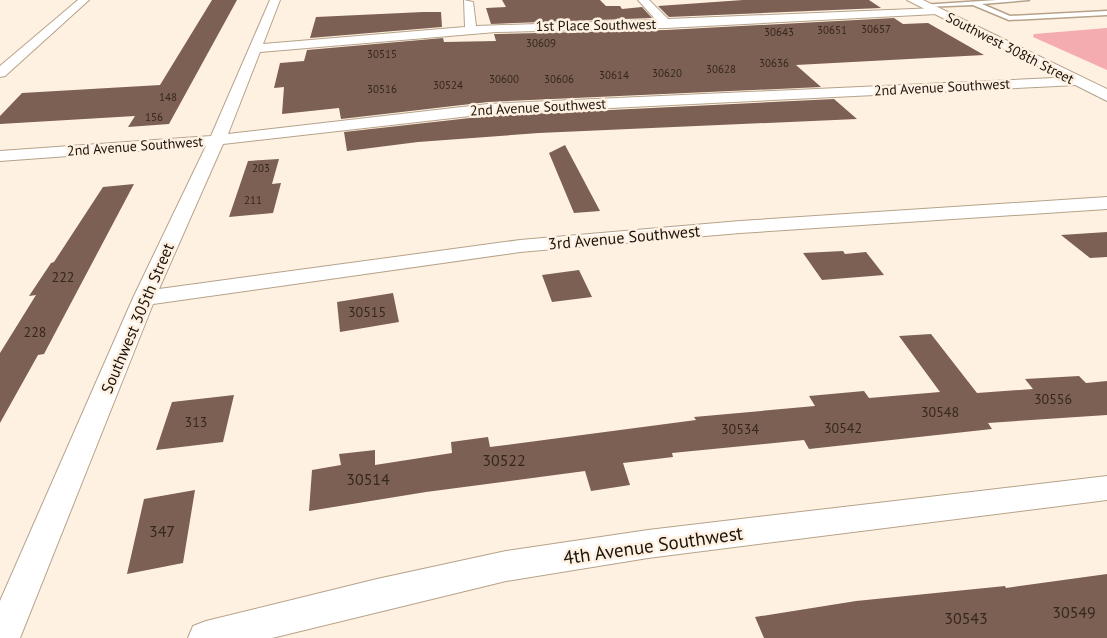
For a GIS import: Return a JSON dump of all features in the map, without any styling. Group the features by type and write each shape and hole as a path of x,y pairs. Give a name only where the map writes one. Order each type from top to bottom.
{"street":[{"path":"0,73 84,0"},
{"name":"Southwest 305th Street","path":"2,638 144,298 217,140 275,0"},
{"path":"643,0 666,24"},
{"path":"468,2 471,30"},
{"path":"822,4 841,16"},
{"name":"1st Place Southwest","path":"254,49 471,30 841,16 925,5"},
{"name":"Southwest 308th Street","path":"925,5 1107,96"},
{"name":"2nd Avenue Southwest","path":"0,156 217,140 488,109 1077,81"},
{"name":"3rd Avenue Southwest","path":"144,298 387,262 520,246 652,234 1107,203"},
{"name":"4th Avenue Southwest","path":"206,638 377,595 506,566 648,544 1107,488"}],"lane":[{"path":"925,5 1026,0"},
{"path":"977,2 1009,18 1107,13"}],"shaded area":[{"path":"1107,28 1107,70 1033,37 1034,34"}],"building":[{"path":"212,0 237,0 169,124 128,127 135,116 0,124 0,116 22,93 160,85"},
{"path":"502,0 600,0 606,6 620,6 622,9 642,7 652,18 491,24 486,8 506,7"},
{"path":"743,0 869,0 881,8 669,17 658,6"},
{"path":"441,12 442,27 310,38 316,17"},
{"path":"894,18 903,24 928,23 984,55 796,65 821,87 488,102 341,119 339,108 282,114 284,87 274,88 280,63 304,61 307,50 443,38 444,42 496,41 494,34 666,30"},
{"path":"834,99 857,119 539,133 418,142 347,151 344,132 488,116"},
{"path":"565,145 600,211 574,213 549,153"},
{"path":"279,159 272,184 281,183 273,213 229,217 248,161"},
{"path":"134,184 44,354 38,355 0,423 0,353 36,295 29,296 51,263 54,262 103,187"},
{"path":"1107,232 1107,257 1090,258 1061,235"},
{"path":"843,251 845,254 866,252 884,275 822,280 803,253"},
{"path":"579,270 592,297 552,302 542,275"},
{"path":"393,293 399,322 340,332 337,302"},
{"path":"931,334 977,393 1033,389 1025,379 1079,376 1086,383 1107,381 1107,415 988,423 992,429 809,449 804,440 672,453 673,457 623,463 630,485 591,491 585,471 426,492 309,511 312,470 341,465 339,454 375,450 375,465 452,453 451,442 488,437 490,447 696,420 694,417 815,406 809,396 864,391 869,398 940,392 899,336"},
{"path":"234,395 223,442 156,450 172,402"},
{"path":"195,490 183,563 127,574 144,499"},
{"path":"1107,574 1107,638 764,638 755,617 856,601 1005,586 1006,588"}]}
